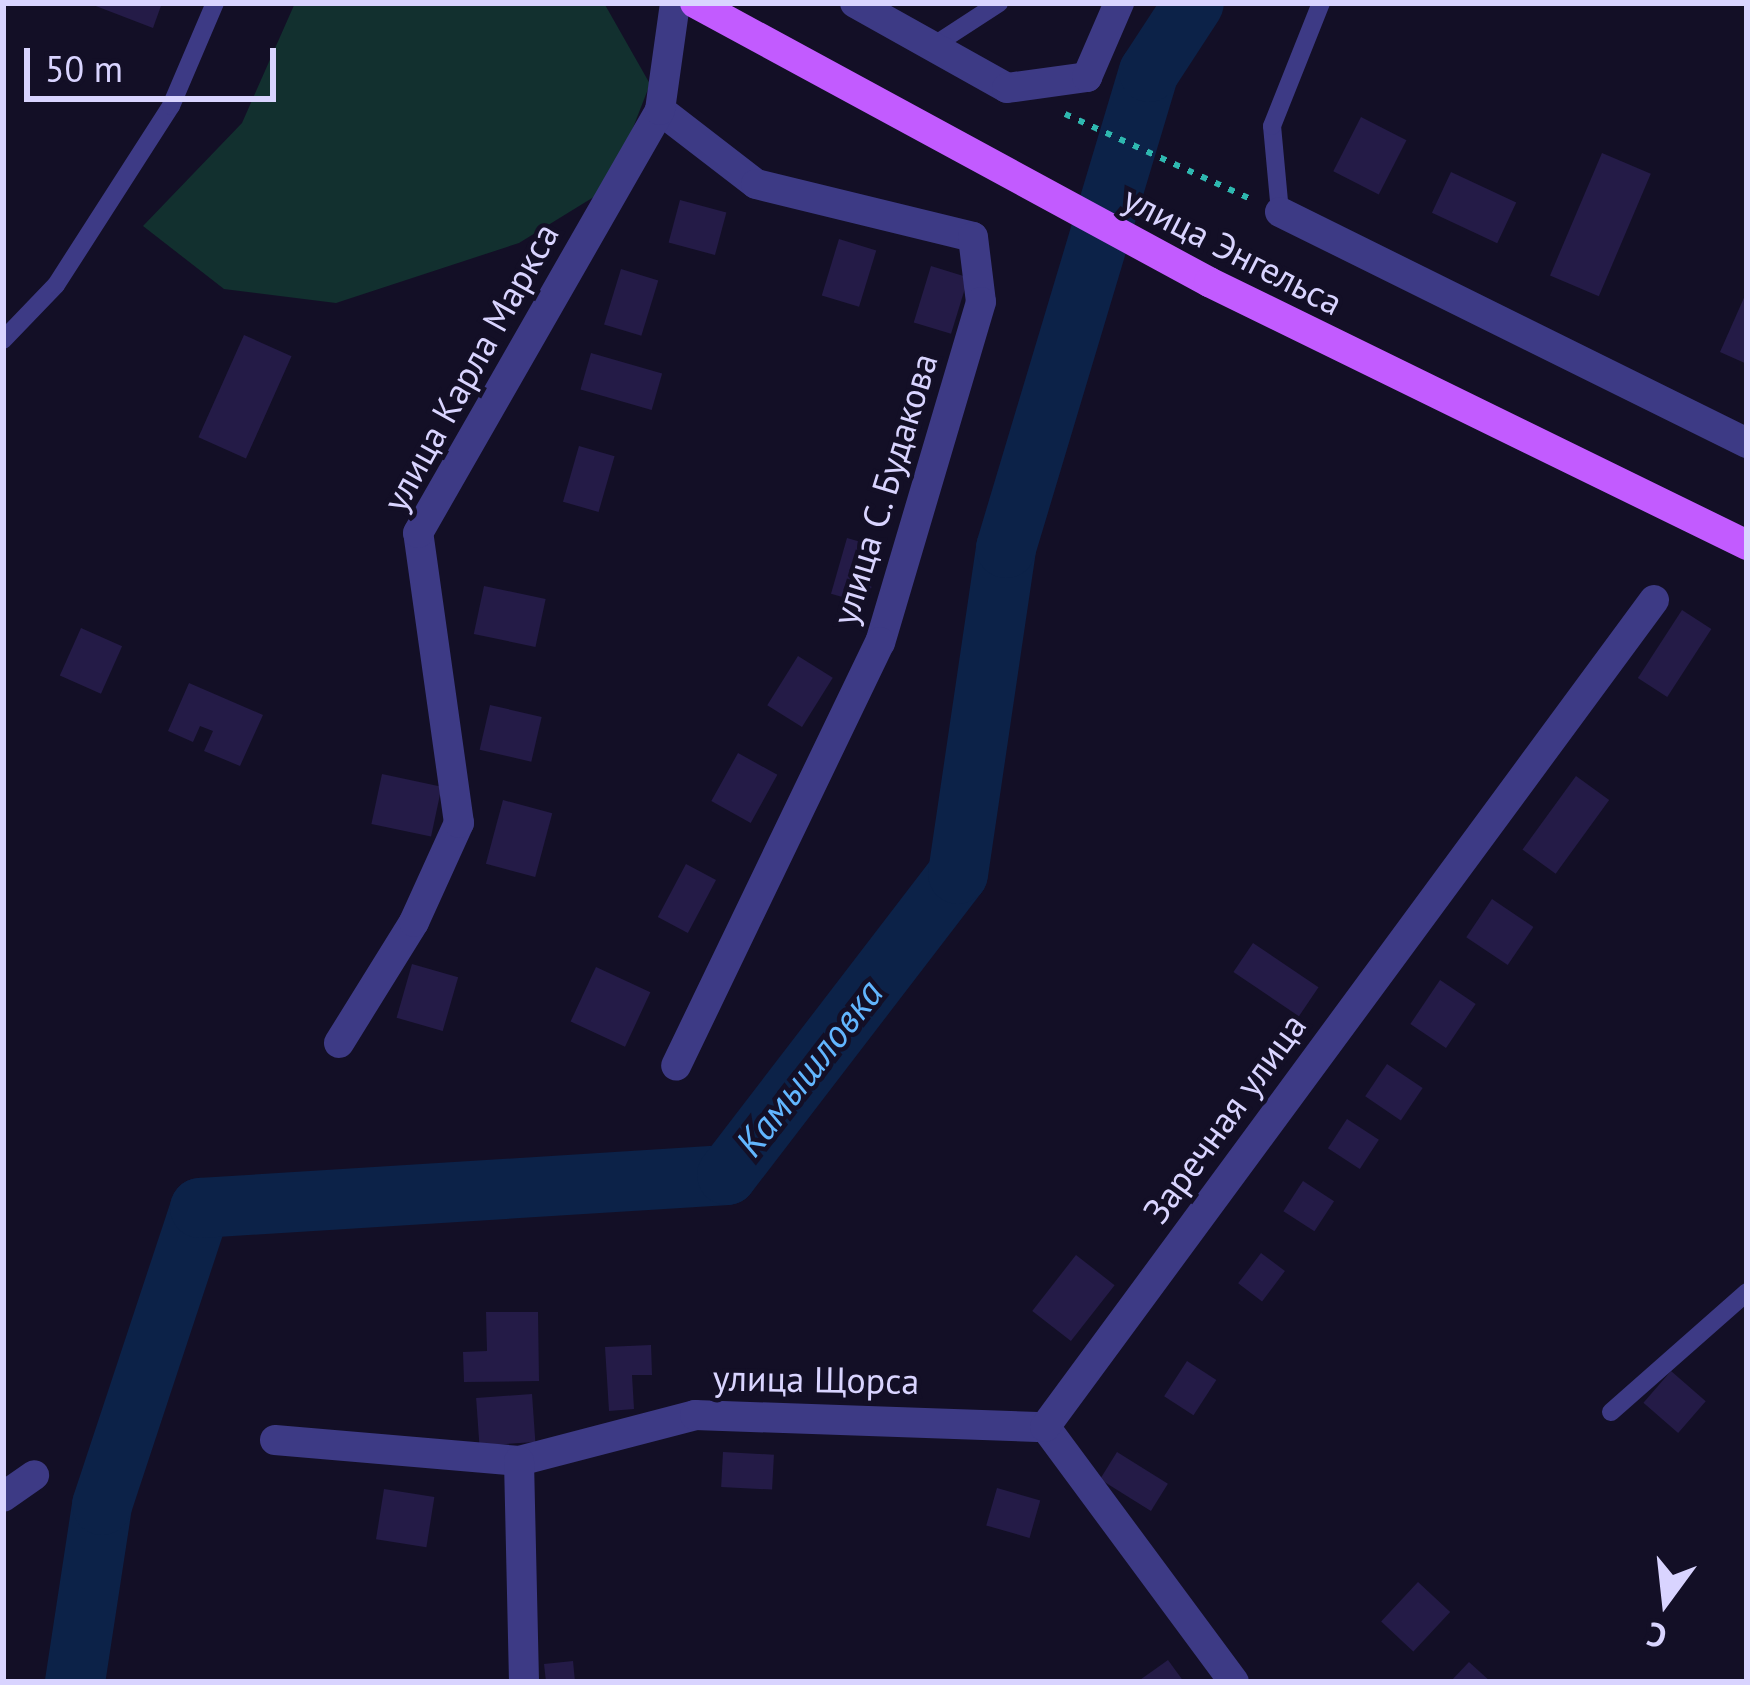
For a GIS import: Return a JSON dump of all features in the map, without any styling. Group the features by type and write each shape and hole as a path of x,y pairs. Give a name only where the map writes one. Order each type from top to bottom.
{"main road":[{"name":"улица Энгельса","path":"694,3 940,142 1209,282 1747,545"}],"street":[{"name":"улица Карла Маркса","path":"339,1042 414,922 459,823 418,533 660,110 675,3"},
{"path":"855,3 1007,88 1088,77 1119,3"},
{"name":"улица С. Будакова","path":"660,110 756,184 974,237 981,302 880,642 676,1065"},
{"path":"1280,212 1747,443"},
{"name":"Заречная улица","path":"1045,1426 1654,600"},
{"name":"улица Щорса","path":"275,1440 519,1461 695,1415 1045,1426"},
{"path":"1045,1426 1234,1682"},
{"path":"519,1461 524,1682"},
{"path":"3,1497 34,1475"}],"lane":[{"path":"3,340 56,286 171,106 215,3"},
{"path":"934,46 999,3"},
{"path":"1280,212 1272,126 1321,3"},
{"path":"1611,1412 1747,1292"}],"path":[{"path":"1088,125 1280,212"}],"green space":[{"path":"295,3 604,3 650,84 610,187 519,243 336,303 224,289 143,226 242,123"}],"building":[{"path":"88,3 162,3 153,28"},
{"path":"1361,117 1406,140 1379,195 1333,171"},
{"path":"1602,153 1651,174 1599,296 1550,275"},
{"path":"1451,172 1516,202 1497,243 1432,213"},
{"path":"680,200 726,212 715,255 669,243"},
{"path":"839,239 876,250 859,307 822,295"},
{"path":"931,266 968,277 951,334 914,322"},
{"path":"621,269 658,280 641,336 604,324"},
{"path":"1747,291 1747,364 1720,352"},
{"path":"244,335 292,356 246,458 198,437"},
{"path":"591,353 662,373 652,410 581,390"},
{"path":"579,446 615,456 599,512 563,502"},
{"path":"847,538 883,548 867,604 831,594"},
{"path":"484,586 546,599 535,647 474,634"},
{"path":"1682,610 1711,629 1667,697 1638,678"},
{"path":"81,628 122,646 101,694 60,676"},
{"path":"798,656 833,678 802,727 767,705"},
{"path":"189,683 263,715 240,766 204,751 213,731 200,726 193,742 168,731"},
{"path":"490,705 542,717 531,762 480,750"},
{"path":"738,753 777,775 751,823 711,801"},
{"path":"382,774 442,787 431,837 371,824"},
{"path":"1576,776 1609,800 1556,874 1523,850"},
{"path":"503,800 552,813 535,877 486,864"},
{"path":"686,864 716,880 688,933 658,917"},
{"path":"1492,899 1533,927 1508,965 1466,937"},
{"path":"1253,943 1318,987 1299,1016 1233,972"},
{"path":"412,964 458,977 443,1031 397,1018"},
{"path":"596,967 650,992 625,1047 571,1021"},
{"path":"1440,980 1476,1004 1446,1048 1410,1024"},
{"path":"1387,1064 1423,1088 1401,1120 1365,1096"},
{"path":"1347,1119 1379,1140 1360,1169 1328,1148"},
{"path":"1303,1181 1334,1201 1314,1231 1283,1211"},
{"path":"1261,1253 1285,1271 1262,1301 1238,1283"},
{"path":"1076,1255 1115,1285 1071,1341 1032,1311"},
{"path":"486,1312 538,1312 539,1381 464,1382 463,1352 487,1351"},
{"path":"651,1345 652,1375 632,1375 634,1409 609,1411 605,1347"},
{"path":"1187,1361 1216,1380 1193,1415 1164,1396"},
{"path":"1671,1371 1706,1401 1678,1433 1643,1403"},
{"path":"532,1394 535,1442 479,1446 476,1398"},
{"path":"723,1452 774,1455 772,1490 721,1487"},
{"path":"1117,1452 1168,1484 1151,1511 1100,1479"},
{"path":"997,1488 1040,1500 1030,1538 986,1525"},
{"path":"384,1489 434,1497 426,1547 376,1539"},
{"path":"1418,1582 1450,1612 1413,1652 1381,1621"},
{"path":"1168,1660 1184,1682 1137,1682"},
{"path":"573,1661 575,1682 546,1682 544,1664"},
{"path":"1469,1662 1491,1682 1450,1682"}],"waterway":[{"name":"Камышловка","path":"75,1682 102,1505 200,1208 727,1175 958,874 1006,548 1149,72 1194,3"}]}
